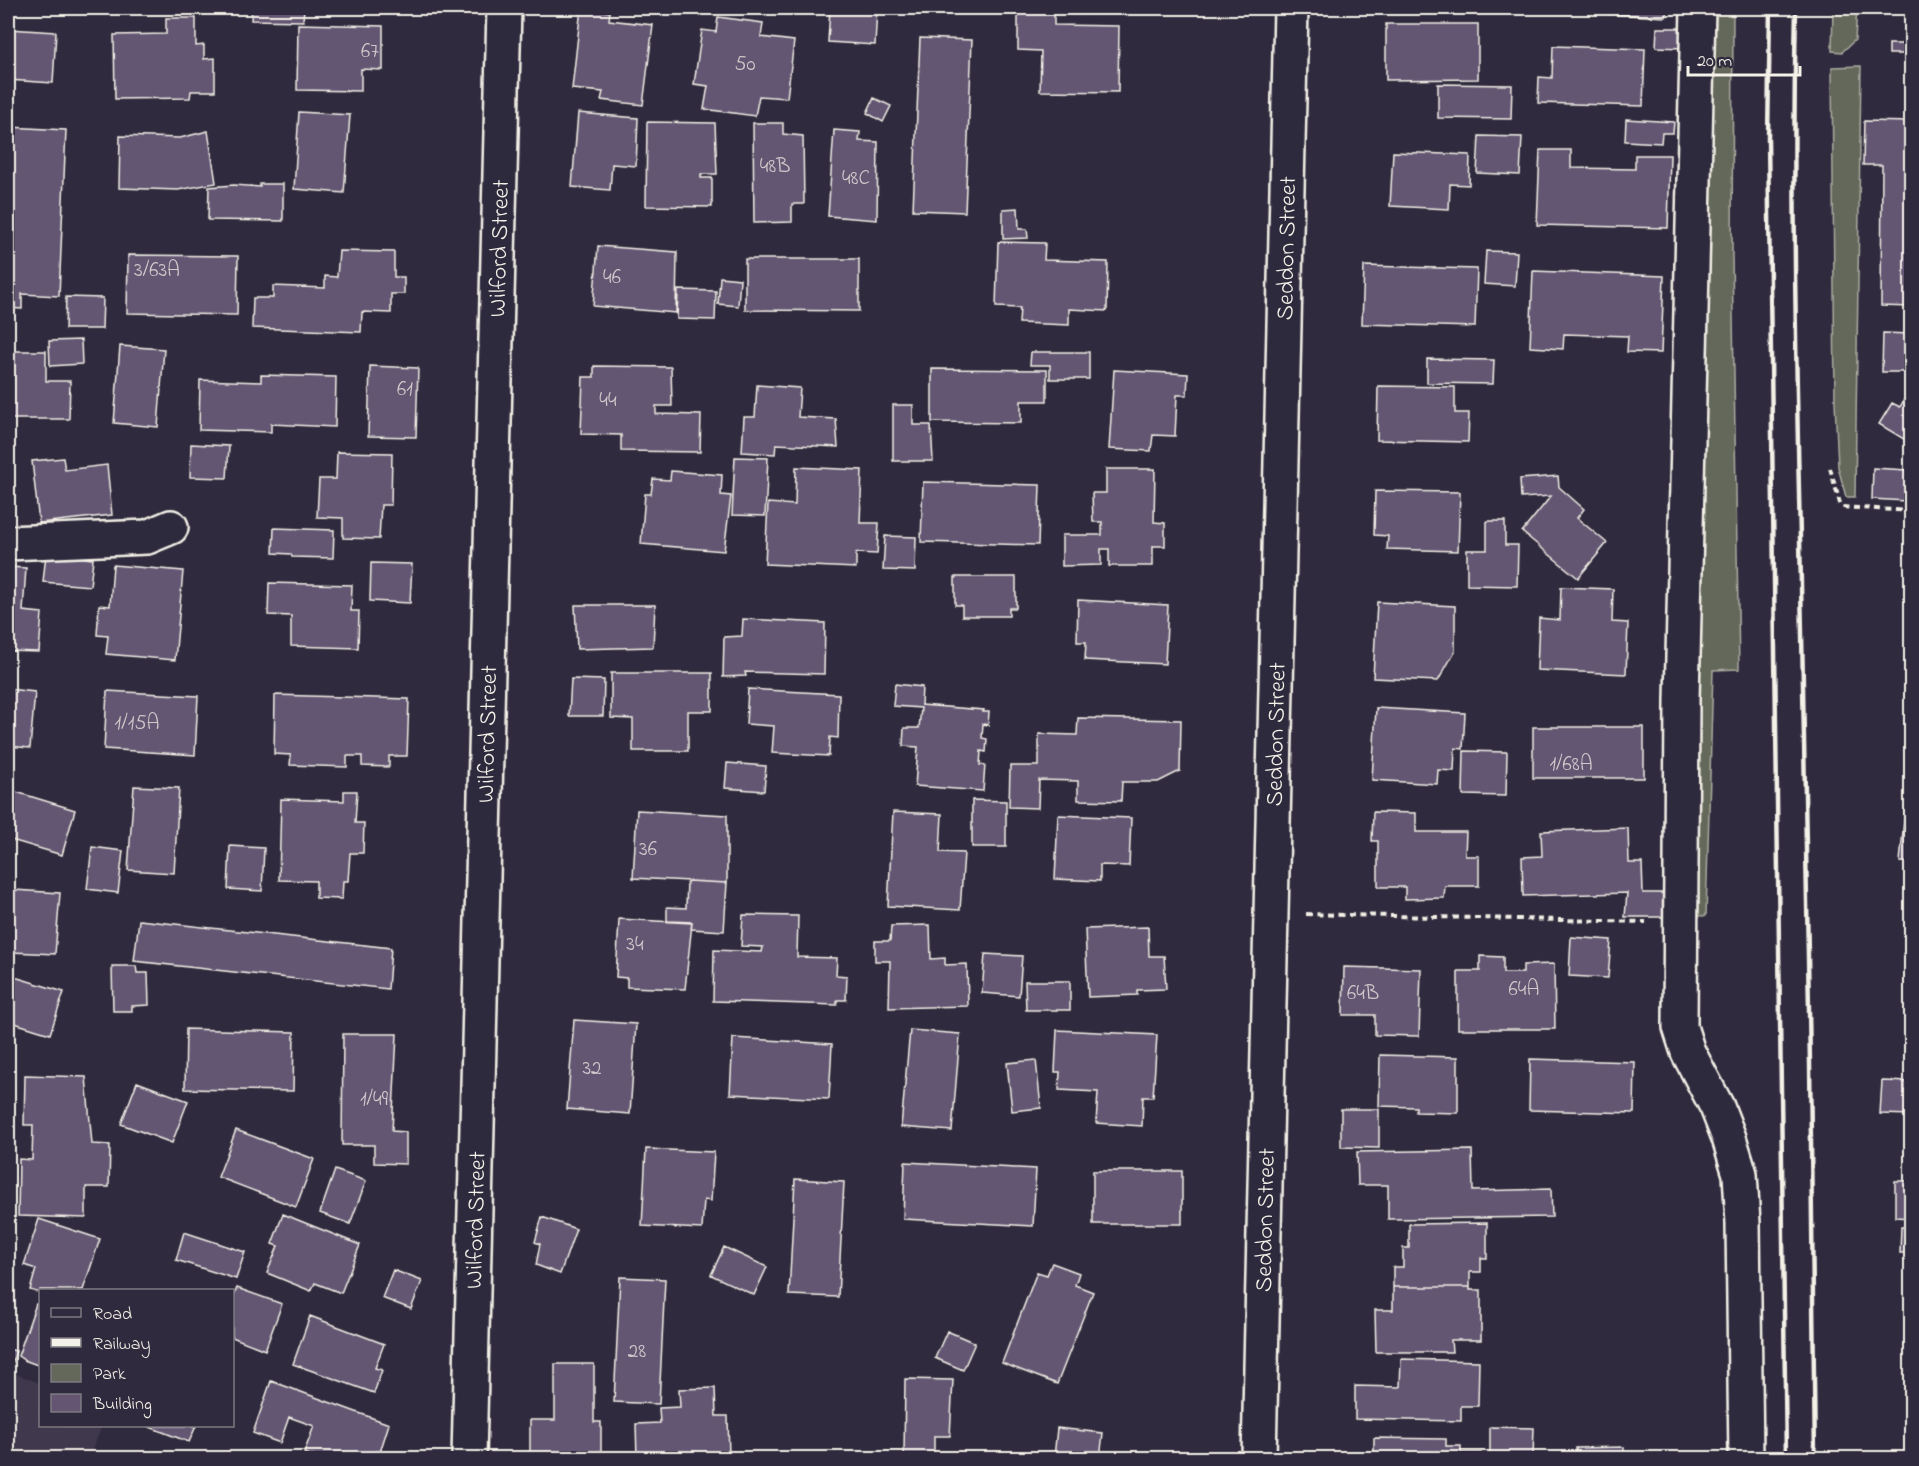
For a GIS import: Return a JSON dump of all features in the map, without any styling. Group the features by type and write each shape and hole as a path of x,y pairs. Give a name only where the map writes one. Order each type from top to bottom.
{"street":[{"name":"Wilford Street","path":"469,1458 504,8"},
{"name":"Seddon Street","path":"1259,1458 1291,8"},
{"path":"1698,8 1682,689 1680,1014 1682,1039 1716,1107 1740,1174 1743,1223 1746,1458"},
{"path":"8,543 147,537 171,527"}],"path":[{"path":"1830,468 1841,507 1911,511"},
{"path":"1272,914 1680,923"}],"shaded area":[{"path":"8,1371 39,1383 39,1427 102,1427 89,1458 8,1458"}],"green space":[{"path":"1708,8 1733,8 1732,256 1739,669 1713,670 1706,916 1689,915"},
{"path":"1833,8 1857,8 1855,40 1842,52 1832,51"},
{"path":"1861,66 1855,497 1846,497 1838,467 1835,401 1832,67"}],"building":[{"path":"252,8 304,8 303,21 251,20"},
{"path":"581,8 610,12 609,20 653,25 643,105 601,100 603,92 572,89"},
{"path":"830,8 877,8 875,45 828,42"},
{"path":"1608,8 1667,8 1666,17 1608,14"},
{"path":"1018,12 1054,13 1054,25 1119,26 1118,92 1040,91 1041,51 1018,50"},
{"path":"718,17 763,23 761,37 794,41 787,98 759,96 755,116 704,109 708,86 694,84 702,30 716,32"},
{"path":"166,18 196,18 196,46 204,45 204,59 215,58 215,91 191,91 190,98 115,99 114,35 166,34"},
{"path":"298,24 383,26 383,70 361,69 361,91 297,90"},
{"path":"1386,24 1478,24 1478,79 1386,80"},
{"path":"1657,28 1683,28 1683,48 1656,47"},
{"path":"8,29 56,32 53,83 8,80"},
{"path":"920,38 972,40 965,212 913,210"},
{"path":"1889,44 1908,44 1908,54 1889,54"},
{"path":"1553,46 1645,49 1643,106 1538,103 1539,77 1552,78"},
{"path":"1438,84 1512,85 1511,119 1438,118"},
{"path":"874,98 891,106 883,122 867,113"},
{"path":"299,112 350,115 344,193 294,189"},
{"path":"578,113 638,118 636,166 612,164 610,190 572,187"},
{"path":"1626,119 1674,122 1673,133 1662,133 1661,143 1625,141"},
{"path":"1864,121 1912,122 1912,307 1881,306 1882,165 1863,165"},
{"path":"647,122 715,123 717,174 701,174 701,178 712,178 712,207 646,206"},
{"path":"753,123 783,123 783,134 803,136 804,204 792,204 792,222 754,223"},
{"path":"8,127 66,130 59,296 22,294 22,309 8,308"},
{"path":"834,130 860,132 859,141 878,142 877,220 828,216"},
{"path":"208,131 216,183 178,190 119,188 120,136 180,138"},
{"path":"1479,136 1522,137 1520,175 1477,173"},
{"path":"1540,150 1571,150 1571,168 1635,169 1635,155 1670,155 1668,228 1537,225"},
{"path":"1393,152 1470,155 1469,185 1450,184 1449,209 1390,206"},
{"path":"260,184 283,184 283,221 208,220 209,187 234,185 260,187"},
{"path":"1018,208 1019,229 1027,229 1028,238 1003,239 1003,209"},
{"path":"998,242 1045,243 1044,260 1108,262 1107,311 1069,309 1069,325 1019,323 1020,308 996,307"},
{"path":"598,246 677,252 676,313 593,306"},
{"path":"339,251 394,252 394,277 404,277 404,294 391,294 391,313 362,312 361,332 252,328 253,298 273,298 273,286 325,288 325,276 337,277"},
{"path":"1486,251 1517,252 1515,286 1484,284"},
{"path":"128,255 238,256 237,315 127,313"},
{"path":"745,259 859,259 859,311 745,310"},
{"path":"1364,266 1477,269 1475,327 1362,324"},
{"path":"1533,271 1664,276 1661,353 1627,352 1628,336 1564,334 1563,349 1530,347"},
{"path":"720,277 740,279 738,306 718,304"},
{"path":"678,290 716,291 715,320 677,319"},
{"path":"66,297 103,298 102,329 65,329"},
{"path":"1883,333 1912,334 1912,372 1882,372"},
{"path":"81,340 82,364 50,366 49,341"},
{"path":"120,346 164,349 158,427 114,423"},
{"path":"13,351 46,351 46,381 70,381 69,419 8,419 8,371 13,371"},
{"path":"1031,352 1089,352 1089,379 1050,379 1050,365 1030,365"},
{"path":"1427,359 1494,360 1493,384 1427,383"},
{"path":"370,366 418,368 416,437 368,436"},
{"path":"594,366 671,367 672,406 656,406 656,414 701,415 700,452 621,451 621,435 581,434 583,377 594,377"},
{"path":"932,369 1047,370 1047,401 1021,401 1021,423 932,422"},
{"path":"1114,370 1188,374 1187,395 1177,395 1175,436 1153,435 1151,451 1109,449"},
{"path":"261,375 336,377 335,427 271,424 271,432 199,430 200,380 261,382"},
{"path":"757,385 800,388 798,417 836,419 838,447 776,444 775,454 742,452 744,417 755,417"},
{"path":"1378,386 1455,387 1455,413 1469,413 1468,442 1377,440"},
{"path":"1909,391 1912,392 1912,444 1879,424 1892,403 1900,407"},
{"path":"893,405 913,405 913,425 931,425 933,461 893,461"},
{"path":"191,444 229,446 227,478 190,477"},
{"path":"337,452 392,453 391,505 381,505 379,539 343,538 343,518 317,517 319,479 336,479"},
{"path":"735,457 768,458 765,516 732,515"},
{"path":"63,458 65,470 107,465 112,515 39,523 32,461"},
{"path":"796,467 862,470 860,523 879,523 877,554 856,553 856,568 765,564 768,503 795,505"},
{"path":"1873,468 1907,470 1906,501 1872,499"},
{"path":"1106,469 1155,469 1154,522 1165,523 1165,546 1153,546 1153,566 1109,566 1109,549 1101,549 1101,565 1062,566 1062,535 1102,535 1102,522 1093,522 1092,493 1106,493"},
{"path":"671,471 722,475 721,495 731,496 724,551 641,544 645,494 651,494 653,479 670,480"},
{"path":"1558,476 1559,487 1584,509 1577,518 1607,543 1578,578 1522,532 1551,496 1521,498 1520,479"},
{"path":"923,482 1040,485 1038,545 921,542"},
{"path":"1375,491 1460,492 1458,551 1387,549 1388,536 1374,535"},
{"path":"1487,521 1505,521 1505,545 1518,545 1517,586 1467,585 1467,550 1487,550"},
{"path":"274,528 334,530 333,558 292,557 291,554 273,553"},
{"path":"885,536 916,537 915,571 883,570"},
{"path":"46,554 93,559 90,586 43,582"},
{"path":"371,563 412,564 410,603 370,601"},
{"path":"113,565 183,571 175,660 106,654 108,636 97,635 99,605 110,606"},
{"path":"8,567 26,568 23,611 42,613 39,652 8,651"},
{"path":"955,577 1016,577 1016,608 1009,608 1009,616 962,616 962,605 955,605"},
{"path":"269,583 352,585 351,611 359,611 358,648 291,646 291,616 268,615"},
{"path":"1561,587 1613,589 1612,622 1628,623 1626,674 1537,670 1539,618 1560,620"},
{"path":"1078,600 1168,605 1165,664 1085,660 1086,642 1077,642"},
{"path":"1377,602 1455,606 1455,651 1438,681 1373,678"},
{"path":"575,605 655,605 653,647 577,649"},
{"path":"743,619 825,623 824,674 745,672 746,676 723,677 724,637 742,636"},
{"path":"611,673 712,673 712,711 688,711 688,751 633,751 633,719 611,718"},
{"path":"571,679 604,680 603,716 569,716"},
{"path":"895,684 922,687 921,705 989,712 988,725 983,724 982,738 987,739 986,752 981,751 980,765 985,765 983,791 915,786 918,747 903,746 904,728 919,728 921,708 893,706"},
{"path":"8,689 35,692 30,748 8,746"},
{"path":"748,689 839,694 838,738 830,737 829,756 772,753 774,726 746,724"},
{"path":"107,691 198,696 195,755 104,749"},
{"path":"275,695 409,699 407,756 389,756 389,767 362,766 362,756 347,756 347,767 290,765 291,755 274,754"},
{"path":"1376,708 1465,713 1463,749 1455,748 1454,771 1438,770 1437,784 1372,780"},
{"path":"1078,718 1181,720 1180,771 1158,782 1122,782 1121,801 1078,800 1078,781 1039,780 1038,808 1009,807 1010,766 1039,766 1039,734 1077,735"},
{"path":"1533,727 1644,727 1644,778 1533,778"},
{"path":"1464,751 1507,752 1506,796 1463,795"},
{"path":"727,763 766,766 764,791 725,788"},
{"path":"134,786 179,788 174,873 128,870"},
{"path":"13,791 75,810 62,855 8,839 8,809"},
{"path":"344,791 357,791 355,823 364,823 363,853 350,853 348,881 343,881 342,899 316,898 316,881 279,880 281,799 344,801"},
{"path":"972,800 1006,801 1006,847 972,847"},
{"path":"637,810 727,815 727,883 633,878"},
{"path":"1905,810 1912,810 1912,863 1900,862"},
{"path":"893,812 942,814 940,852 964,853 960,910 888,906"},
{"path":"1373,812 1416,813 1416,832 1466,832 1465,856 1479,856 1479,886 1445,886 1444,898 1405,899 1405,887 1378,887 1378,841 1372,841"},
{"path":"1058,815 1131,818 1129,866 1100,865 1100,881 1055,879"},
{"path":"1628,828 1629,863 1642,863 1643,893 1667,893 1666,917 1625,917 1627,893 1523,896 1522,857 1542,856 1541,831"},
{"path":"230,846 264,848 262,891 228,889"},
{"path":"92,847 123,851 118,893 87,889"},
{"path":"687,881 727,883 724,931 691,929 692,922 667,921 667,907 686,908"},
{"path":"14,890 60,893 55,954 11,952"},
{"path":"743,915 798,916 797,957 837,958 836,975 847,976 846,1000 837,1000 837,1005 713,1001 714,950 762,952 763,947 741,946"},
{"path":"619,919 692,923 685,989 627,987 627,978 616,977"},
{"path":"139,920 391,948 388,989 134,961"},
{"path":"930,925 931,959 945,958 945,965 967,964 968,1006 889,1008 890,961 875,961 875,941 890,941 891,926"},
{"path":"1148,927 1149,956 1164,956 1166,989 1137,990 1137,995 1088,997 1085,929"},
{"path":"1571,937 1611,940 1608,978 1569,976"},
{"path":"985,954 1022,956 1019,996 982,993"},
{"path":"1480,956 1503,957 1503,973 1523,973 1523,965 1554,964 1555,1029 1458,1029 1458,971 1480,971"},
{"path":"112,966 136,966 137,973 148,973 149,1005 132,1006 132,1011 113,1011"},
{"path":"1344,967 1421,969 1419,1036 1375,1035 1375,1015 1343,1015"},
{"path":"8,975 64,992 50,1034 8,1021"},
{"path":"1025,981 1070,981 1070,1010 1026,1010"},
{"path":"574,1020 636,1024 630,1114 567,1109"},
{"path":"186,1029 294,1032 293,1091 185,1089"},
{"path":"910,1030 960,1034 952,1131 901,1127"},
{"path":"1057,1030 1157,1035 1153,1097 1143,1097 1142,1126 1096,1123 1098,1092 1059,1090 1060,1072 1055,1072"},
{"path":"343,1034 397,1034 392,1131 406,1132 406,1164 374,1163 374,1145 342,1145"},
{"path":"733,1038 832,1044 829,1099 730,1094"},
{"path":"1380,1055 1458,1057 1458,1113 1416,1112 1416,1107 1379,1106"},
{"path":"1530,1059 1635,1062 1634,1113 1529,1110"},
{"path":"1036,1060 1041,1108 1012,1111 1007,1063"},
{"path":"25,1075 86,1077 92,1144 110,1145 109,1187 86,1187 86,1218 18,1216 19,1159 32,1160 33,1125 24,1125"},
{"path":"1882,1081 1912,1082 1912,1115 1880,1114"},
{"path":"137,1082 188,1101 172,1143 121,1124"},
{"path":"1341,1109 1379,1109 1379,1148 1341,1147"},
{"path":"236,1130 314,1159 296,1207 218,1177"},
{"path":"646,1149 714,1152 711,1201 704,1200 702,1229 642,1226"},
{"path":"1472,1150 1473,1191 1551,1189 1552,1217 1388,1219 1388,1185 1358,1185 1357,1152"},
{"path":"905,1162 1036,1169 1033,1226 903,1219"},
{"path":"335,1170 366,1181 350,1224 320,1213"},
{"path":"1093,1171 1182,1171 1182,1224 1093,1224"},
{"path":"795,1179 844,1182 838,1297 789,1295"},
{"path":"1895,1181 1912,1181 1912,1218 1895,1217"},
{"path":"283,1214 360,1245 341,1293 315,1283 311,1291 267,1273 278,1246 272,1244"},
{"path":"542,1217 576,1229 560,1274 536,1265 540,1244 535,1242"},
{"path":"39,1219 100,1239 83,1289 39,1289 39,1293 30,1290 36,1269 24,1265"},
{"path":"1487,1223 1487,1258 1481,1258 1481,1272 1470,1272 1470,1287 1393,1287 1393,1267 1403,1267 1403,1248 1409,1248 1409,1224"},
{"path":"1901,1227 1912,1227 1912,1253 1900,1253"},
{"path":"184,1232 245,1252 236,1279 176,1260"},
{"path":"724,1247 767,1267 754,1295 711,1275"},
{"path":"1052,1263 1079,1273 1075,1285 1093,1292 1057,1384 1002,1363 1037,1272 1047,1275"},
{"path":"393,1270 422,1281 411,1309 382,1298"},
{"path":"620,1277 665,1279 659,1404 614,1402"},
{"path":"1393,1287 1470,1287 1470,1290 1481,1290 1481,1340 1451,1340 1452,1352 1376,1352 1375,1310 1393,1310"},
{"path":"237,1288 282,1304 265,1350 234,1338 234,1295"},
{"path":"36,1304 39,1305 39,1366 18,1356"},
{"path":"310,1316 384,1344 375,1368 382,1370 374,1393 293,1364"},
{"path":"947,1331 975,1343 963,1370 935,1358"},
{"path":"8,1349 16,1351 12,1364 8,1363"},
{"path":"1401,1359 1479,1361 1478,1406 1461,1406 1461,1421 1355,1419 1355,1386 1400,1387"},
{"path":"555,1364 594,1364 594,1422 601,1422 601,1458 530,1458 530,1420 555,1420"},
{"path":"905,1379 953,1380 950,1436 934,1436 934,1456 904,1456"},
{"path":"271,1381 389,1424 380,1452 377,1451 375,1458 320,1458 304,1453 314,1426 289,1417 280,1443 253,1433"},
{"path":"715,1388 716,1416 728,1416 729,1458 637,1458 636,1424 660,1423 659,1408 680,1407 679,1389"},
{"path":"150,1427 196,1427 189,1442"},
{"path":"1490,1427 1534,1428 1533,1458 1490,1458"},
{"path":"1057,1428 1103,1433 1100,1458 1054,1458"},
{"path":"1374,1438 1446,1439 1446,1446 1461,1446 1461,1453 1481,1453 1481,1458 1374,1458"},
{"path":"1624,1447 1624,1458 1576,1458 1576,1448"}],"railway":[{"path":"1770,8 1768,138 1786,1458"},
{"path":"1796,8 1795,262 1809,975 1815,1458"}]}
